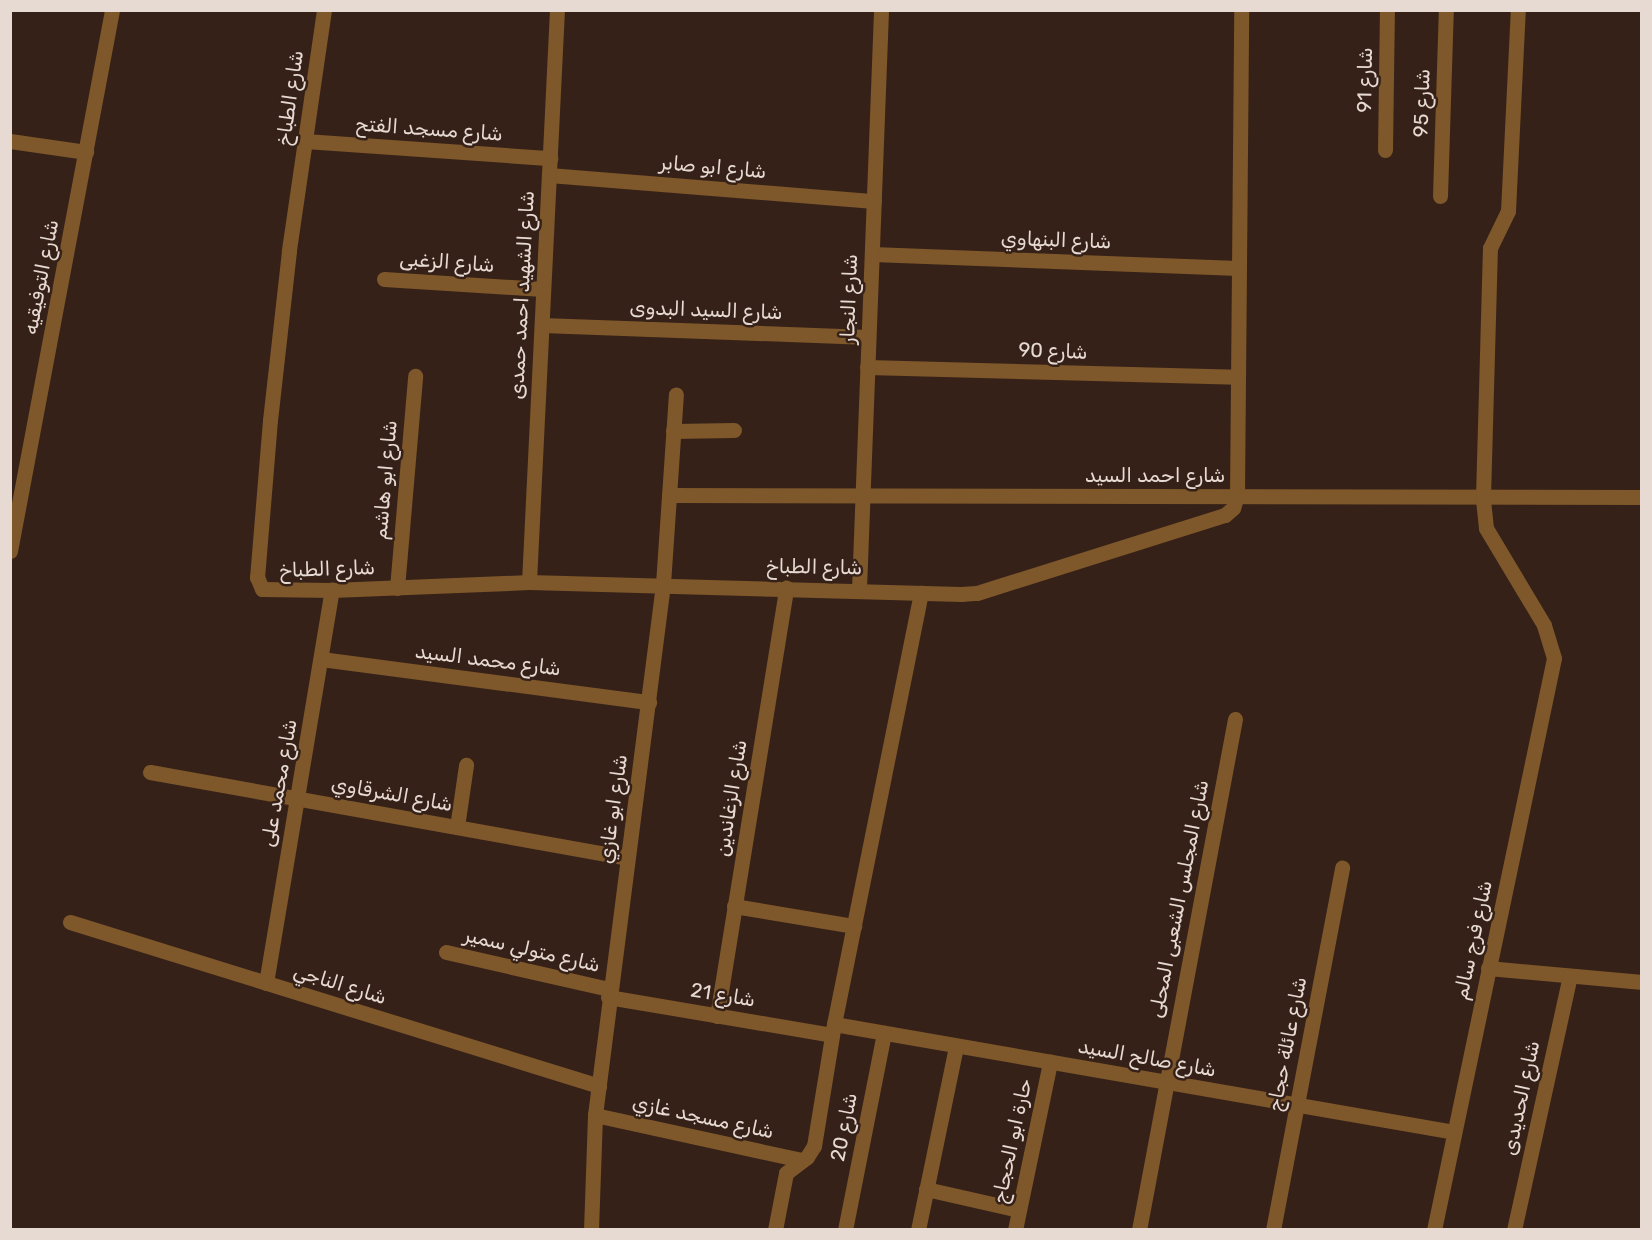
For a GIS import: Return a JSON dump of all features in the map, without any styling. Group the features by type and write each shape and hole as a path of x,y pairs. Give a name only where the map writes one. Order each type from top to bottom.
{"street":[{"name":"شارع التوفيقيه","path":"10,551 112,10"},
{"name":"شارع الطباخ","path":"324,10 289,251 257,577 262,588 270,591 332,590 529,582 977,593 1225,515 1233,508 1237,496"},
{"name":"شارع الشهيد احمد حمدى","path":"529,582 557,10"},
{"name":"شارع النجار","path":"859,589 881,10"},
{"path":"1237,496 1241,10"},
{"name":"شارع 91","path":"1385,150 1387,10"},
{"name":"شارع 95","path":"1440,196 1446,10"},
{"path":"1483,497 1490,248 1509,211 1518,10"},
{"path":"10,141 86,152"},
{"name":"شارع مسجد الفتح","path":"305,141 550,158"},
{"name":"شارع ابو صابر","path":"549,175 874,201"},
{"name":"شارع البنهاوي","path":"872,254 1238,268"},
{"name":"شارع الزغبى","path":"384,279 543,289"},
{"name":"شارع السيد البدوى","path":"542,325 868,337"},
{"name":"شارع 90","path":"867,367 1237,377"},
{"name":"شارع ابو هاشم","path":"397,588 415,376"},
{"name":"شارع ابو غازي","path":"591,1230 595,1115 608,993 649,702 663,584 676,394"},
{"path":"674,431 734,430"},
{"name":"شارع احمد السيد","path":"669,495 1641,497"},
{"name":"شارع فرج سالم","path":"1434,1230 1554,658 1544,625 1486,528 1483,497"},
{"name":"شارع الزغاندين","path":"717,1016 786,588"},
{"name":"شارع محمد على","path":"266,983 332,590"},
{"path":"774,1230 786,1173 814,1146 833,1030 921,593"},
{"name":"شارع محمد السيد","path":"321,659 649,702"},
{"name":"شارع المجلس الشعبى المحلى","path":"1139,1230 1235,719"},
{"path":"457,827 466,765"},
{"name":"شارع الشرقاوي","path":"150,772 627,858"},
{"name":"شارع عائلة حجاج","path":"1273,1230 1342,867"},
{"path":"734,906 854,926"},
{"name":"شارع الناجي","path":"70,922 599,1086"},
{"name":"شارع متولي سمير","path":"446,951 608,993"},
{"path":"1488,969 1641,982"},
{"name":"شارع الحديدى","path":"1514,1230 1570,976"},
{"name":"شارع 21","path":"608,993 717,1016 833,1030"},
{"name":"شارع صالح السيد","path":"833,1030 884,1033 1454,1132"},
{"name":"شارع 20","path":"845,1230 884,1033"},
{"path":"918,1230 956,1046"},
{"name":"حارة ابو الحجاج","path":"1015,1230 1050,1062"},
{"name":"شارع مسجد غازي","path":"595,1115 802,1160"},
{"path":"926,1190 1019,1210"}]}
